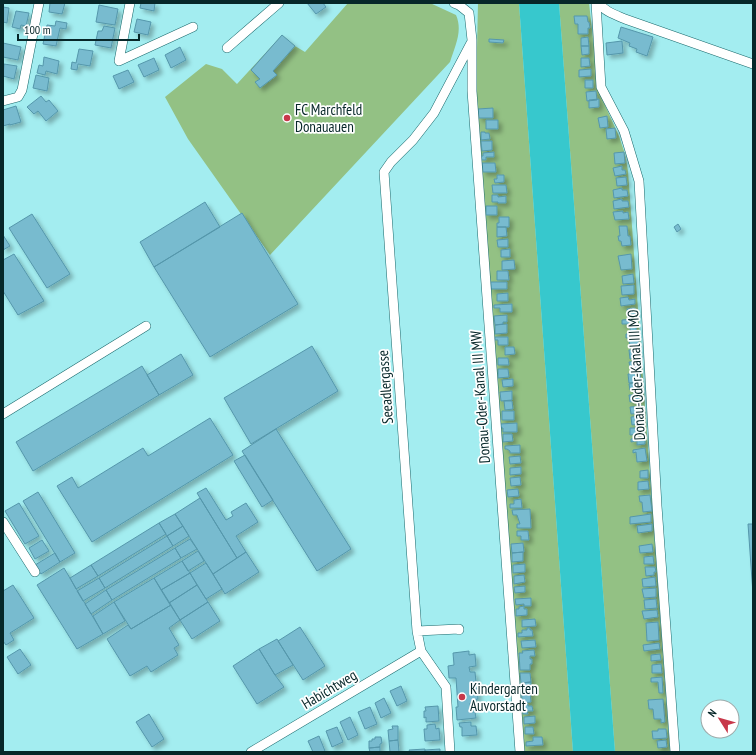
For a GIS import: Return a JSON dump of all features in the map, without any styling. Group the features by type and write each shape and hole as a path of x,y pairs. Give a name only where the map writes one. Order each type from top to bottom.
{"street":[{"path":"3,101 18,97 22,90 38,3"},
{"path":"130,3 119,61 193,27"},
{"path":"227,48 279,3"},
{"name":"Donau-Oder-Kanal III MW","path":"454,3 459,5 468,13 472,40 472,91 520,752"},
{"path":"598,3 608,12 625,19 753,64"},
{"name":"Donau-Oder-Kanal III MO","path":"598,3 600,87 624,131 638,181 658,514 675,752"},
{"name":"Seeadlergasse","path":"450,752 446,687 421,650 417,631 384,172 391,162 413,140 434,113 472,40"},
{"path":"3,414 146,326"},
{"path":"3,522 35,572"},
{"path":"417,631 459,630"},
{"name":"Habichtweg","path":"251,752 421,650"}],"green space":[{"name":"FC Marchfeld Donauauen","path":"348,3 430,3 456,15 459,27 456,44 450,62 270,255 188,139 165,97 206,64 222,69 237,84 282,35 305,52"},
{"path":"478,3 519,3 573,752 523,752 476,92"},
{"path":"559,3 589,3 599,92 619,136 625,154 628,171 670,752 615,752"}],"water":[{"path":"519,3 559,3 615,752 573,752"}],"building":[{"path":"50,3 65,3 62,14 49,12"},
{"path":"141,3 155,3 154,11 140,8"},
{"path":"307,3 323,3 326,7 316,14"},
{"path":"99,5 118,9 115,25 96,22"},
{"path":"3,7 9,8 7,23 3,22"},
{"path":"16,11 29,13 26,26 21,25 20,29 12,27"},
{"path":"574,16 587,16 590,28 588,28 588,34 578,34 578,24 575,24"},
{"path":"137,19 151,22 148,35 134,32"},
{"path":"56,21 67,23 66,29 60,28 56,46 43,44 47,25 55,26"},
{"path":"104,26 115,28 111,48 95,45 98,31 102,31"},
{"path":"621,27 653,37 647,56 636,52 637,49 629,46 630,43 618,38"},
{"path":"282,35 295,46 273,71 277,75 260,88 255,82 260,79 251,70"},
{"path":"588,37 589,46 581,46 581,38"},
{"path":"489,39 504,40 503,43 489,42"},
{"path":"622,41 623,53 607,55 606,43"},
{"path":"3,43 21,47 18,60 3,57"},
{"path":"581,46 589,46 589,54 582,55"},
{"path":"180,47 186,60 171,68 165,55"},
{"path":"79,49 93,51 90,66 78,64 77,70 71,69 72,62 76,63"},
{"path":"44,57 59,61 57,74 46,71 45,75 37,73 39,65 43,66"},
{"path":"154,58 159,70 144,77 138,65"},
{"path":"581,58 589,58 590,66 581,67"},
{"path":"4,64 17,66 14,79 3,76"},
{"path":"591,69 591,76 579,77 579,70"},
{"path":"128,70 134,82 119,89 113,76"},
{"path":"36,75 49,78 47,91 33,88"},
{"path":"585,80 593,80 593,88 585,88"},
{"path":"596,91 597,100 587,101 586,92"},
{"path":"41,96 46,102 49,100 58,111 46,121 38,111 34,114 27,107"},
{"path":"599,99 599,107 589,108 589,100"},
{"path":"16,106 21,122 3,126 3,110"},
{"path":"493,108 493,118 479,118 478,109"},
{"path":"607,116 608,127 600,128 598,118"},
{"path":"486,120 498,120 498,129 486,129"},
{"path":"615,128 616,138 607,139 606,129"},
{"path":"481,132 489,133 490,139 481,140"},
{"path":"481,141 492,141 492,150 482,151"},
{"path":"494,152 494,157 486,157 486,160 482,160 481,156 483,156 483,153"},
{"path":"624,152 625,163 615,164 614,153"},
{"path":"482,163 495,163 496,172 483,172"},
{"path":"622,166 622,170 625,170 626,174 615,176 613,168"},
{"path":"497,175 504,175 504,182 495,183 494,179 497,179"},
{"path":"626,177 627,185 617,186 616,178"},
{"path":"492,185 506,185 507,193 493,193"},
{"path":"622,188 622,190 627,190 628,196 614,198 613,190"},
{"path":"492,195 498,195 498,197 506,196 506,203 492,202"},
{"path":"622,199 622,201 628,201 629,207 614,209 613,201"},
{"path":"205,202 220,227 154,267 140,242"},
{"path":"486,206 497,206 497,215 486,215"},
{"path":"623,211 623,213 628,212 629,219 615,220 613,212"},
{"path":"242,213 298,304 210,357 154,267"},
{"path":"32,214 70,274 47,288 9,228"},
{"path":"499,217 509,217 509,227 497,227"},
{"path":"678,224 681,229 677,232 674,227"},
{"path":"619,226 627,226 631,245 622,246 618,236 620,236"},
{"path":"497,227 506,227 507,236 497,237"},
{"path":"3,235 10,246 3,250"},
{"path":"508,239 508,247 498,247 497,240"},
{"path":"510,249 510,257 501,257 501,250"},
{"path":"14,254 44,301 18,315 3,291 3,260"},
{"path":"631,254 632,269 621,270 618,256"},
{"path":"514,260 515,269 502,270 502,261"},
{"path":"497,271 508,271 509,280 497,280"},
{"path":"633,274 634,283 623,284 622,276"},
{"path":"491,282 507,282 507,289 491,289"},
{"path":"634,285 634,294 622,295 621,286"},
{"path":"508,293 508,301 497,301 497,294"},
{"path":"628,297 629,300 635,299 635,304 621,306 620,298"},
{"path":"512,304 512,312 500,312 500,308 494,308 494,305"},
{"path":"635,308 636,316 628,318 627,309"},
{"path":"507,315 507,322 495,325 494,316"},
{"path":"635,319 637,337 626,338 626,334 631,333 629,324 622,324 622,320"},
{"path":"507,324 507,333 495,334 495,325"},
{"path":"495,337 508,337 508,345 498,345 498,340 495,340"},
{"path":"638,339 639,345 630,346 629,340"},
{"path":"312,346 338,391 251,444 224,398"},
{"path":"505,347 514,347 515,354 505,355"},
{"path":"640,349 639,357 630,359 629,350"},
{"path":"181,354 193,375 159,395 147,375"},
{"path":"498,358 508,358 509,365 498,365"},
{"path":"639,361 640,370 631,371 629,362"},
{"path":"142,366 159,395 33,471 16,442"},
{"path":"498,369 508,369 509,377 498,378"},
{"path":"640,373 641,381 629,383 628,374"},
{"path":"513,379 513,386 503,387 502,380"},
{"path":"641,382 643,392 635,393 635,390 630,390 629,384"},
{"path":"512,391 512,400 501,401 500,392"},
{"path":"642,392 643,400 630,402 629,395"},
{"path":"504,401 512,401 513,409 505,410"},
{"path":"643,406 644,413 631,414 630,407"},
{"path":"502,411 514,411 514,420 502,420"},
{"path":"643,416 644,423 632,425 631,417"},
{"path":"210,418 233,455 92,542 57,486 72,477 78,488 143,448 148,456"},
{"path":"517,423 517,432 503,432 503,428 501,428 500,424"},
{"path":"630,428 644,430 645,434 630,435"},
{"path":"276,429 351,549 317,571 242,451"},
{"path":"503,434 512,434 513,441 503,442"},
{"path":"645,437 645,444 637,445 637,441 631,442 631,439"},
{"path":"520,445 520,453 510,453 510,451 505,449 505,446"},
{"path":"645,448 647,461 637,462 636,452 633,453 633,450"},
{"path":"245,455 273,500 262,507 234,461"},
{"path":"520,456 521,463 510,464 509,457"},
{"path":"521,467 521,474 510,475 510,468"},
{"path":"648,470 648,478 640,478 640,471"},
{"path":"520,477 521,485 511,486 510,478"},
{"path":"648,481 649,489 638,490 638,482"},
{"path":"206,488 226,520 233,516 231,512 246,503 258,522 236,536 246,552 237,558 197,493"},
{"path":"518,489 519,496 508,497 507,490"},
{"path":"38,492 75,553 60,562 23,501"},
{"path":"650,495 652,511 643,512 642,502 640,502 639,496"},
{"path":"200,498 237,558 213,574 175,514"},
{"path":"521,499 522,508 510,508 510,504 514,504 514,500"},
{"path":"19,503 39,536 25,544 5,511"},
{"path":"530,509 531,528 517,528 517,524 520,524 517,515 513,515 512,510"},
{"path":"175,514 183,526 167,536 159,523"},
{"path":"651,514 651,522 630,524 630,517"},
{"path":"159,523 166,534 98,576 91,565"},
{"path":"652,524 652,531 638,533 637,526"},
{"path":"748,524 753,524 753,594"},
{"path":"183,526 189,536 173,546 167,536"},
{"path":"517,531 528,531 529,540 521,540 521,536 517,536"},
{"path":"167,536 173,546 105,588 99,578"},
{"path":"190,539 197,549 181,558 175,548"},
{"path":"42,540 49,551 35,559 29,548"},
{"path":"523,543 524,552 512,553 511,544"},
{"path":"652,544 653,552 640,553 639,546"},
{"path":"175,548 181,558 112,600 106,590"},
{"path":"198,551 204,561 188,571 182,561"},
{"path":"246,552 259,572 225,594 213,574"},
{"path":"523,552 523,561 512,562 512,553"},
{"path":"55,553 60,562 41,574 35,565"},
{"path":"653,556 654,564 644,564 644,557"},
{"path":"182,561 190,573 161,590 154,578"},
{"path":"206,563 222,589 206,599 190,573"},
{"path":"525,564 525,572 513,573 513,565"},
{"path":"91,565 98,576 76,589 70,578"},
{"path":"645,567 655,567 656,572 654,572 654,575 646,576"},
{"path":"64,568 103,634 77,649 37,585"},
{"path":"190,573 197,585 169,603 161,590"},
{"path":"524,575 525,582 514,584 514,576"},
{"path":"655,577 656,586 643,587 642,579"},
{"path":"99,578 105,588 83,601 77,591"},
{"path":"154,578 171,605 131,629 114,602"},
{"path":"13,585 34,618 10,633 14,640 6,645 3,641 3,591"},
{"path":"197,585 208,602 180,620 169,603"},
{"path":"525,586 525,592 515,593 514,587"},
{"path":"656,588 656,597 644,598 642,589"},
{"path":"106,590 112,600 91,614 85,604"},
{"path":"531,598 531,606 524,606 524,604 516,605 515,599"},
{"path":"656,599 657,608 645,609 644,600"},
{"path":"114,602 125,621 103,634 93,616"},
{"path":"208,602 220,621 192,639 180,620"},
{"path":"171,605 180,620 169,628 179,645 174,648 178,655 151,672 147,666 130,676 107,639 128,625 131,629"},
{"path":"524,606 524,609 527,609 527,615 516,616 516,609"},
{"path":"657,610 658,617 644,619 642,611"},
{"path":"535,619 536,626 522,627 522,620"},
{"path":"658,622 659,640 647,641 646,623"},
{"path":"300,627 325,666 303,680 278,641"},
{"path":"527,628 532,630 533,636 518,637 518,633 522,633 522,630 527,630"},
{"path":"277,639 293,665 275,675 259,649"},
{"path":"535,640 536,647 522,648 521,641"},
{"path":"659,643 660,649 644,651 643,645"},
{"path":"20,649 31,665 18,674 7,657"},
{"path":"259,649 284,687 257,704 233,666"},
{"path":"534,650 535,656 530,656 530,659 532,659 532,664 530,664 530,670 520,670 519,653 523,653 522,651"},
{"path":"469,651 469,655 475,654 476,666 469,667 470,672 475,672 476,682 470,683 471,689 477,688 478,699 474,700 474,703 470,703 471,712 475,712 476,718 457,720 456,707 458,707 456,678 449,678 448,666 454,665 453,653"},
{"path":"660,654 661,660 651,661 651,655"},
{"path":"661,664 662,673 652,673 652,665"},
{"path":"520,673 530,673 531,682 521,683"},
{"path":"662,677 663,693 659,693 658,682 651,682 651,678"},
{"path":"531,682 531,702 525,703 525,700 522,700 521,683"},
{"path":"401,686 407,701 397,706 390,691"},
{"path":"384,698 391,713 381,718 375,703"},
{"path":"663,699 665,722 661,723 661,719 654,719 653,709 649,709 648,700"},
{"path":"528,704 528,706 532,706 533,711 527,711 528,714 523,714 523,708 520,708 520,705"},
{"path":"438,706 439,721 426,722 426,717 424,718 424,711 426,711 425,707"},
{"path":"370,707 377,724 365,729 358,712"},
{"path":"149,714 164,739 152,747 136,722"},
{"path":"535,716 535,723 524,724 524,717"},
{"path":"350,717 358,735 348,740 340,722"},
{"path":"471,722 471,726 476,726 477,735 462,736 462,727 460,727 459,723"},
{"path":"435,724 436,729 439,728 440,740 425,741 424,729 427,729 427,725"},
{"path":"392,726 398,726 398,740 389,741 388,730 393,729"},
{"path":"337,727 343,742 332,747 326,731"},
{"path":"525,727 533,727 534,734 525,734"},
{"path":"658,729 666,729 667,738 653,739 652,731 658,731"},
{"path":"319,736 325,751 313,752 308,741"},
{"path":"375,737 381,737 382,743 380,744 380,747 369,748 369,741 375,739"},
{"path":"533,737 542,737 543,745 526,746 526,742 533,741"},
{"path":"398,740 399,752 390,752 389,741"},
{"path":"666,740 667,747 658,748 657,741"},
{"path":"380,747 380,752 370,752 369,748"},
{"path":"425,749 425,752 410,752 409,750"},
{"path":"440,749 440,752 425,752 425,750"}],"place":[{"name":"FC Marchfeld Donauauen","path":"287,118"},
{"name":"Kindergarten Auvorstadt","path":"462,697"}]}
